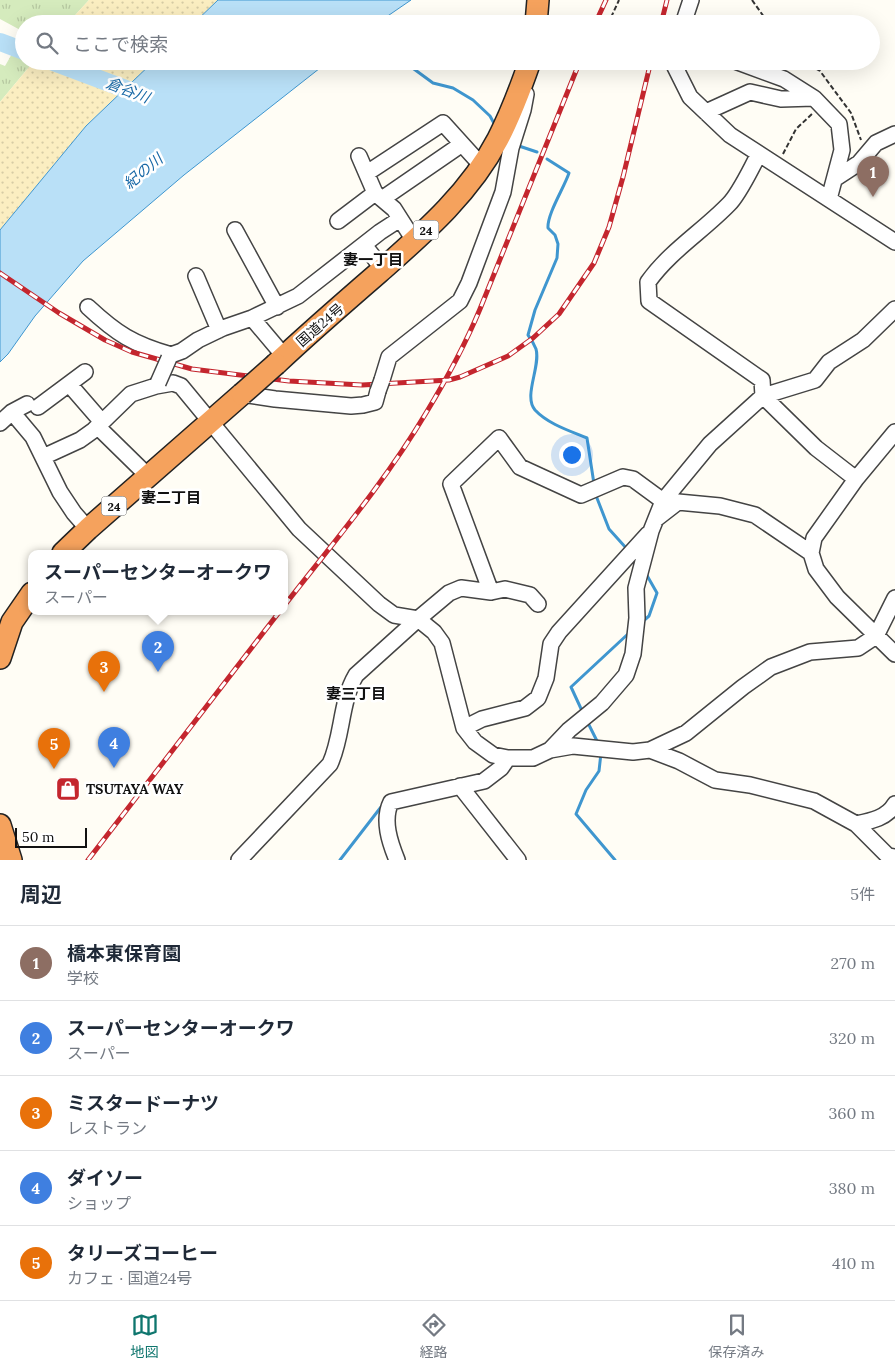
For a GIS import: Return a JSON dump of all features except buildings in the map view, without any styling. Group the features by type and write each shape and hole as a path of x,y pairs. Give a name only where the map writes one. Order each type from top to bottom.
{"highway":[{"path":"537,15 538,0"},
{"name":"国道24号","path":"66,550 383,268 415,242 449,208 482,165 498,139 526,70"},
{"path":"0,658 6,626 28,598"},
{"path":"0,825 11,860"}],"street":[{"path":"686,15 691,0"},
{"path":"242,394 351,406 375,402 389,358 460,301 469,283 503,192 511,148 523,110 528,70"},
{"path":"676,70 690,97 730,135 895,242"},
{"path":"759,70 784,79 818,101 839,124 842,150 829,199"},
{"path":"706,112 750,92 781,99 818,101"},
{"path":"367,174 442,123 482,165"},
{"path":"836,178 859,163 876,143 895,134"},
{"path":"338,221 462,144"},
{"path":"359,156 379,196 394,209 415,242"},
{"path":"762,156 730,203 678,248 656,271 648,282 650,301 762,380 763,396 816,448 856,479"},
{"path":"157,384 170,357 198,340 277,307 298,296 380,232 400,219"},
{"path":"235,230 277,307"},
{"path":"364,245 383,268"},
{"path":"196,276 220,330"},
{"path":"88,307 125,338 170,357"},
{"path":"550,750 569,730 602,703 626,675 633,654 637,618 636,588 653,525 663,501 710,444 763,396 815,380 829,362 864,340 895,309"},
{"path":"252,318 280,360"},
{"path":"0,423 12,412 33,406 85,372"},
{"path":"42,457 80,440 100,424 131,394 157,384 174,383 181,386 299,529 379,604 394,615 418,619 434,632 442,643 464,728 475,742 493,755 508,758 533,758 550,750 573,746 633,752 650,750 686,734 743,687 772,667 810,652 858,648 876,636 895,598"},
{"path":"69,384 100,424 148,476"},
{"path":"12,412 33,437 60,492 74,513 88,529"},
{"path":"895,432 856,479 814,538 811,553 816,569 837,597 895,654"},
{"path":"492,592 451,484 499,438 520,467 581,495 623,477 633,479 663,501"},
{"path":"464,728 482,719 525,708 538,698 546,678 551,644 559,632 653,525 678,502 720,506 755,515 811,553"},
{"path":"239,860 330,764 336,752 350,685 356,675 418,619 450,593 461,588 492,592 505,588 530,595 538,604"},
{"path":"650,750 679,761 715,780 750,785 814,801 856,824 888,856 895,857"},
{"path":"397,860 391,846 386,811 390,802 484,780 501,768 508,758"},
{"path":"460,786 518,860"},
{"path":"856,824 879,819 894,807 895,804"}],"path":[{"path":"612,15 619,0"},
{"path":"752,0 763,15"},
{"path":"818,70 851,114 866,154"},
{"path":"762,156 784,154 796,129 818,101"}],"green space":[{"path":"0,0 89,0 75,15 15,15 15,27 0,19"},
{"path":"15,49 15,70 27,70 0,102 0,64 5,66"}],"sand":[{"path":"89,0 218,0 202,15 75,15"},
{"path":"27,70 145,70 86,126 0,230 0,102"}],"water":[{"path":"218,0 411,0 389,15 202,15"},
{"name":"紀の川","path":"145,70 318,70 184,175 83,261 35,316 8,354 0,362 0,230 86,126"}],"waterway":[{"name":"倉谷川","path":"0,42 15,48"},
{"name":"倉谷川","path":"75,70 147,97"},
{"path":"415,70 433,83 453,88 473,100 490,116 496,127"},
{"path":"516,145 537,152"},
{"path":"547,159 569,173 548,222 548,228 555,235 558,244 557,258 535,310 528,335 536,349 537,356 531,389 532,404 535,410 546,419 587,438 594,484"},
{"path":"595,493 609,529 627,549"},
{"path":"641,623 649,616 657,593 645,572"},
{"path":"583,713 571,687 629,633"},
{"path":"587,721 598,743"},
{"path":"601,753 599,771 586,790 576,814 615,860"},
{"path":"340,860 381,807"}],"railway":[{"path":"599,15 606,0"},
{"path":"663,15 667,0"},
{"path":"288,601 358,512 410,439 448,375 480,309 576,70"},
{"path":"0,273 59,313 105,340 132,352 192,369 289,381 362,385 449,380 460,377 508,356 533,338 559,314 594,263 609,227 649,70"},
{"path":"88,860 277,615"}],"place":[{"name":"橋本東保育園","path":"873,197"},
{"name":"スーパーセンターオークワ","path":"158,672"},
{"name":"ミスタードーナツ","path":"104,692"},
{"name":"ダイソー","path":"114,768"},
{"name":"タリーズコーヒー","path":"54,769"},
{"name":"TSUTAYA WAY","path":"68,789"}],"district":[{"name":"妻一丁目","path":"373,259"},
{"name":"妻二丁目","path":"171,497"},
{"name":"妻三丁目","path":"356,693"}]}
